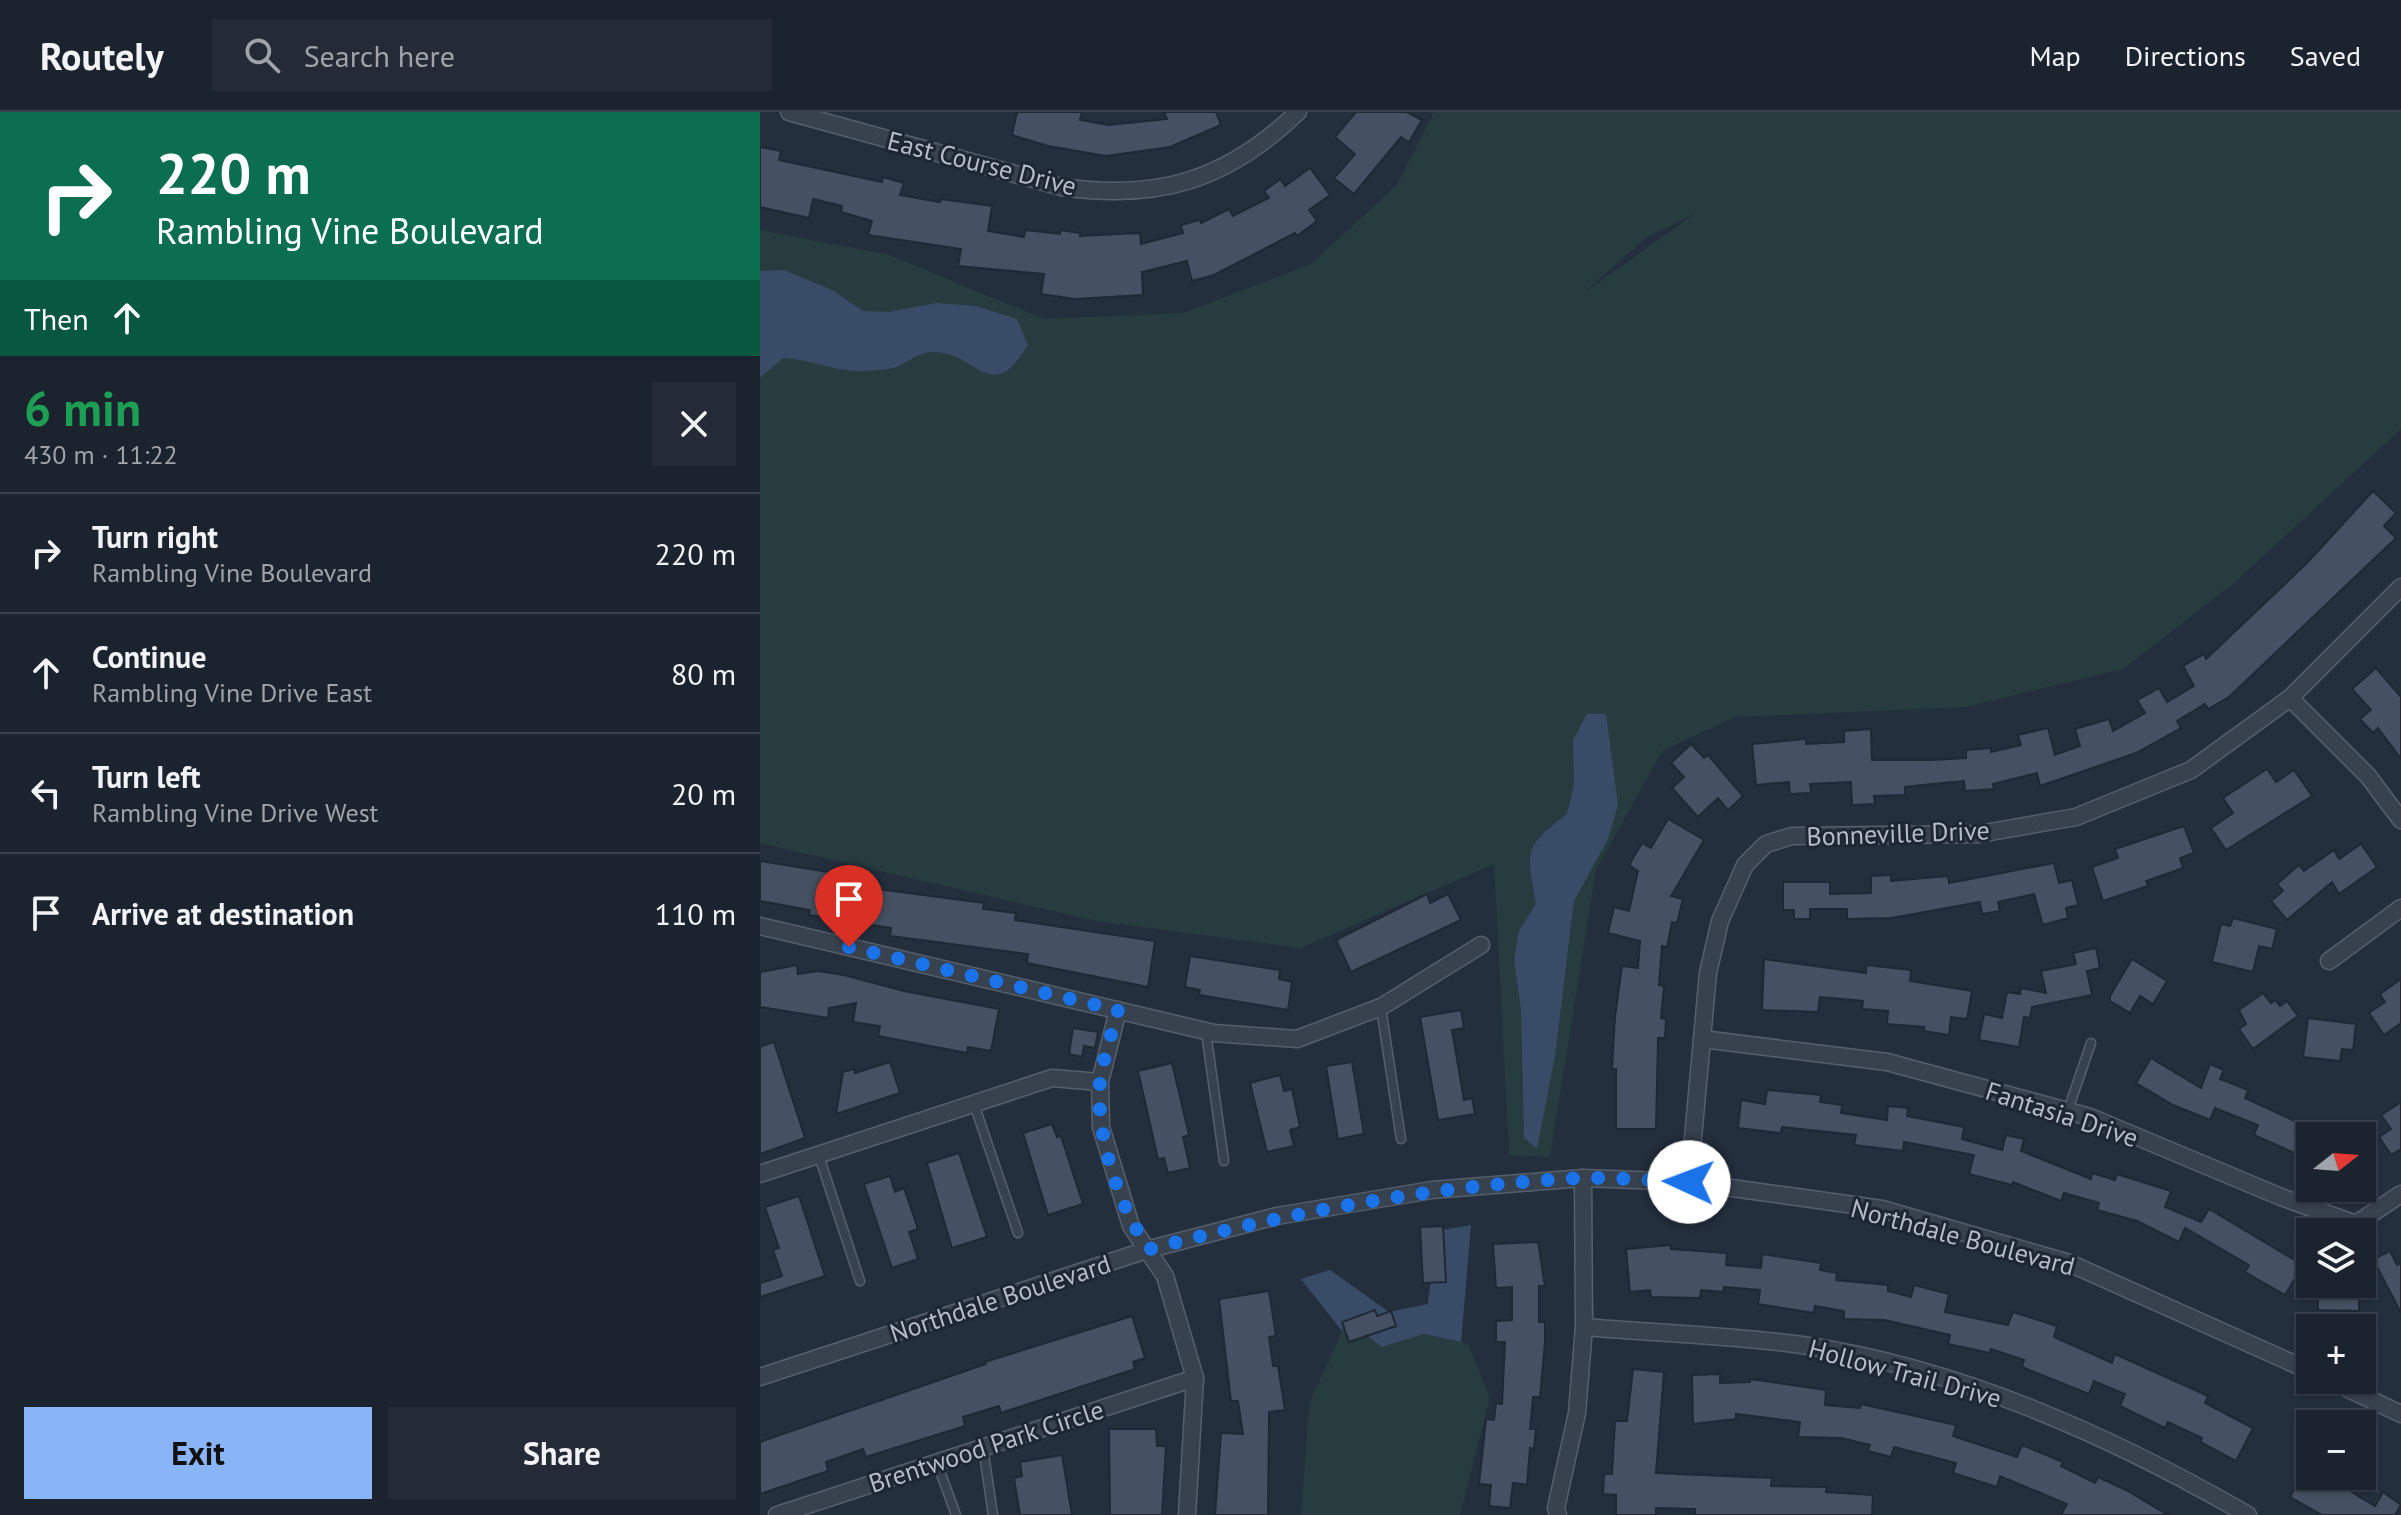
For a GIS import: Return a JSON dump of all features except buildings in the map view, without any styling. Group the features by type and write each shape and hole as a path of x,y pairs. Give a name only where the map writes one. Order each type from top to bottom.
{"street":[{"name":"East Course Drive","path":"789,112 828,118 1062,187 1105,193 1163,189 1218,171 1265,144 1298,112"},
{"name":"Bonneville Drive","path":"1689,1182 1708,973 1720,921 1745,865 1766,844 1792,836 1979,834 2076,817 2191,770 2290,698 2401,587"},
{"path":"2290,698 2368,776 2401,820"},
{"path":"2329,961 2401,908"},
{"path":"760,926 1206,1031 1297,1039 1381,1007 1481,945"},
{"path":"1118,1010 1100,1082 1101,1127 1131,1226 1150,1249 1165,1276 1195,1378 1187,1515"},
{"name":"Fantasia Drive","path":"1702,1039 1887,1062 2068,1111 2356,1224 2401,1194"},
{"path":"760,1174 1052,1078 1100,1082"},
{"path":"1558,1515 1556,1508 1577,1413 1584,1327 1583,1178"},
{"name":"Northdale Boulevard","path":"760,1377 1150,1249 1277,1216 1432,1190 1583,1178 1689,1182 1882,1209 2069,1263 2296,1365"},
{"name":"Hollow Trail Drive","path":"1584,1327 1802,1345 1905,1368 2014,1401 2174,1472 2248,1515"},
{"name":"Brentwood Park Circle","path":"777,1515 1195,1378"},
{"path":"2359,1394 2401,1414"}],"lane":[{"path":"1381,1007 1401,1139"},
{"path":"1206,1031 1224,1161"},
{"path":"2068,1111 2091,1043"},
{"path":"974,1104 1018,1233"},
{"path":"819,1156 860,1281"},
{"path":"983,1447 993,1515"},
{"path":"937,1462 956,1515"}],"green space":[{"path":"1434,112 2401,112 2401,429 2234,583 2123,669 1965,707 1735,717 1662,751 1596,870 1550,1157 1509,1155 1494,864 1301,948 1096,921 760,843 760,230 890,255 1044,319 1183,313 1311,264 1397,185","holes":["1696,213 1587,290 1646,238"]},
{"path":"1347,1321 1382,1347 1424,1334 1468,1344 1490,1398 1460,1515 1301,1515 1309,1404"}],"water":[{"path":"784,270 832,290 863,311 889,312 936,303 976,306 1017,319 1028,345 1015,363 1003,373 993,375 948,354 932,352 893,368 862,371 783,358 760,378 760,271"},
{"path":"1587,714 1606,714 1618,805 1608,839 1574,901 1555,1056 1537,1149 1524,1138 1521,1009 1514,960 1519,931 1536,904 1531,852 1542,835 1567,814 1574,784 1573,740"},
{"path":"1471,1225 1461,1342 1424,1334 1382,1347 1347,1321 1342,1331 1301,1279 1330,1270 1389,1312 1428,1304 1437,1231"}],"route":[{"path":"849,947 1118,1010 1100,1082 1101,1127 1131,1226 1150,1249 1277,1216 1432,1190 1583,1178 1689,1182"}]}
